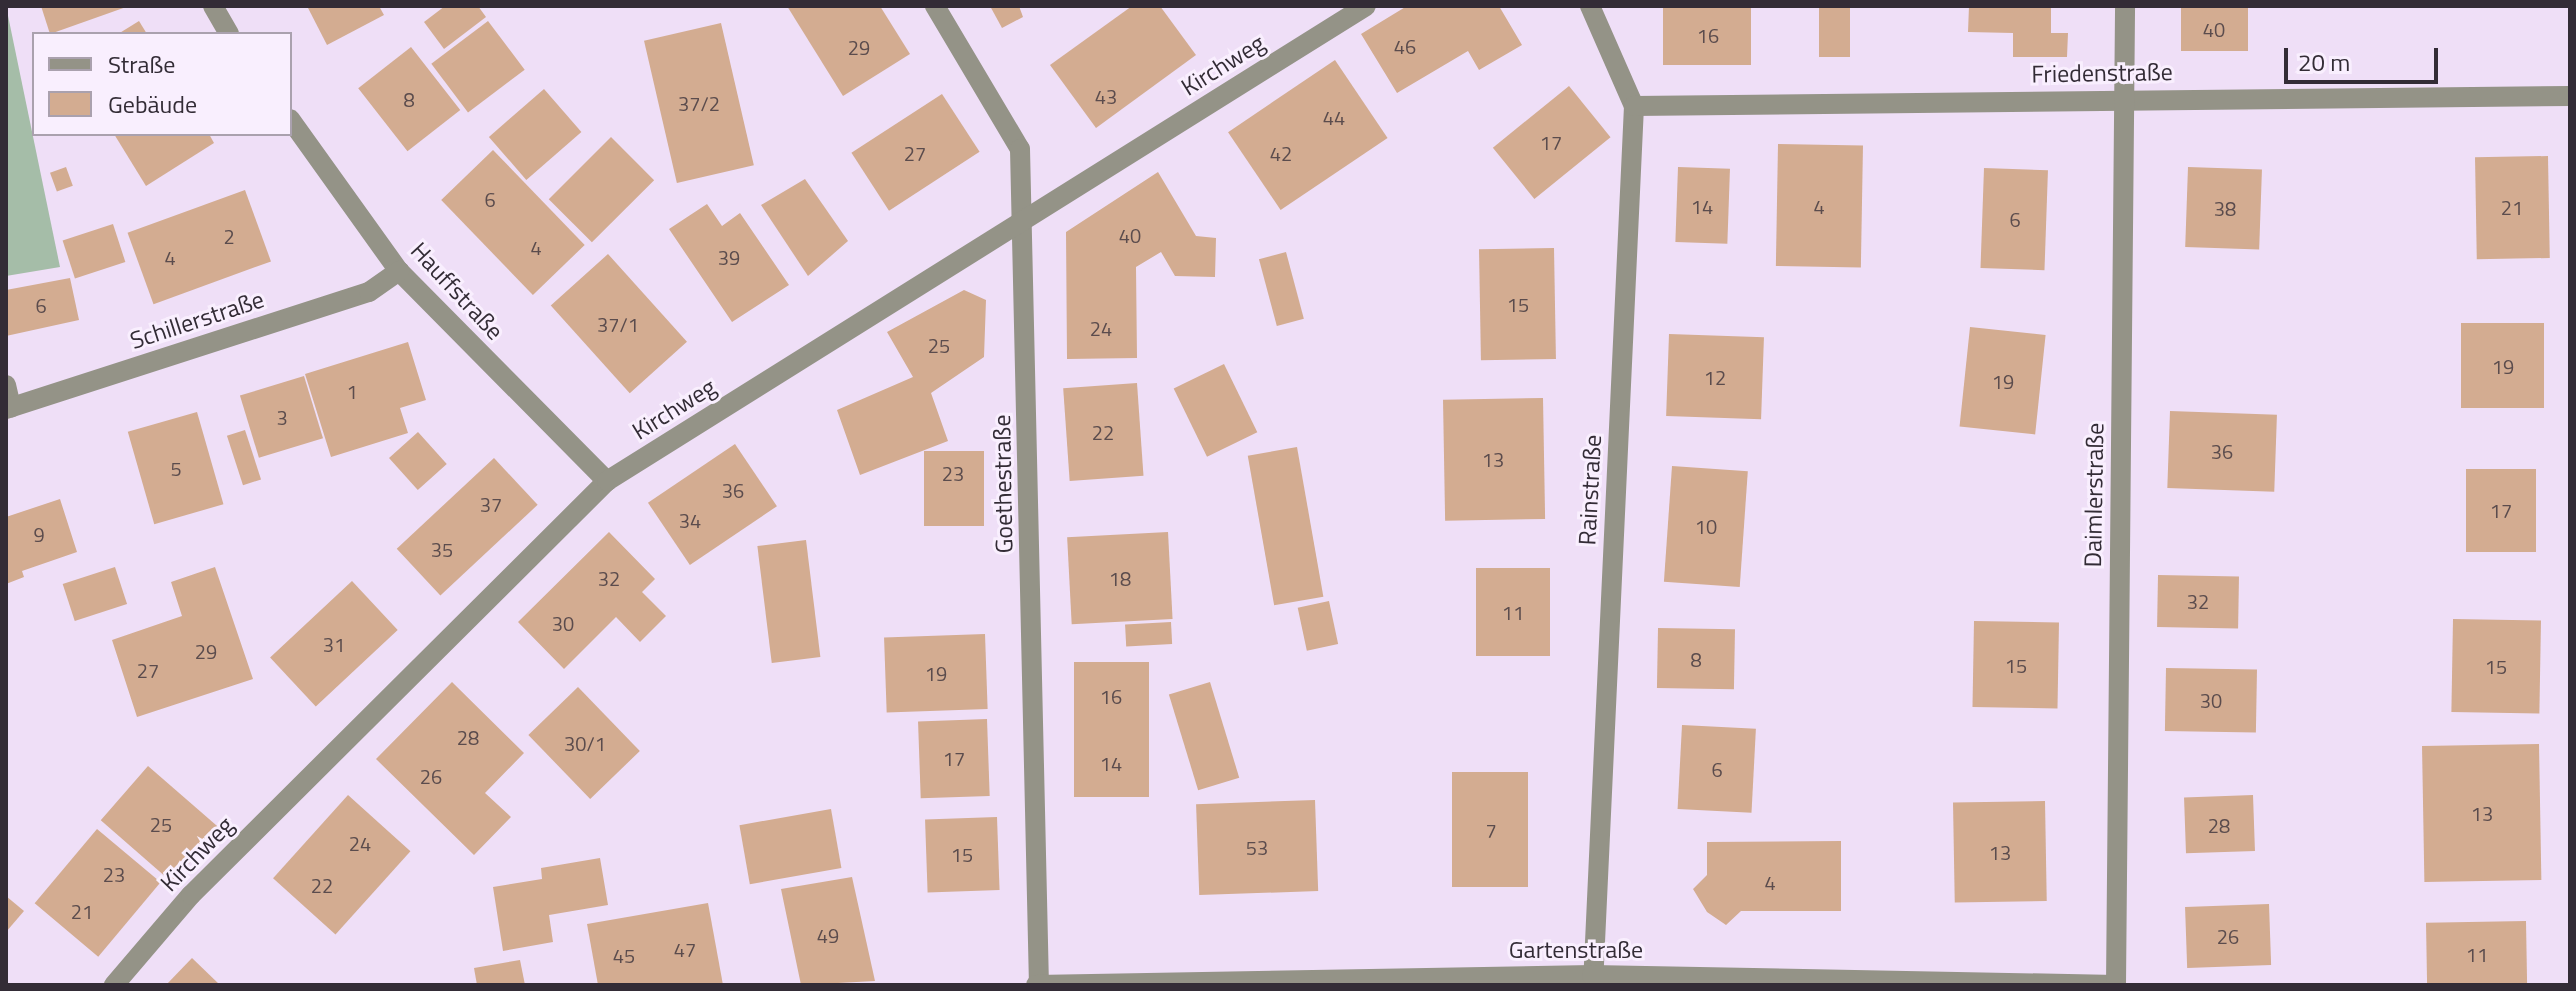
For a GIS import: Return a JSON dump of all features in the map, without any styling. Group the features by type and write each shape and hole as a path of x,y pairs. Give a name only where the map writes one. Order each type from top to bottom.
{"street":[{"path":"213,6 228,32"},
{"name":"Goethestraße","path":"935,6 1020,149 1024,220 1038,985"},
{"name":"Kirchweg","path":"114,985 191,895 607,481 1366,6"},
{"name":"Rainstraße","path":"1590,6 1634,106 1593,980"},
{"name":"Daimlerstraße","path":"2116,985 2125,6"},
{"name":"Friedenstraße","path":"1634,106 2124,98 2570,96"},
{"name":"Hauffstraße","path":"292,122 399,271 607,481"},
{"name":"Schillerstraße","path":"8,408 369,292 399,271"},
{"path":"6,385 8,408"},
{"name":"Gartenstraße","path":"1038,985 1593,980 2116,985"}],"green space":[{"path":"6,6 60,267 6,276"}],"building":[{"path":"41,6 129,6 56,32 49,32"},
{"path":"307,6 379,6 384,15 327,45"},
{"path":"445,6 478,6 486,17 444,49 424,22"},
{"path":"787,6 880,6 910,54 843,96"},
{"path":"990,6 1019,6 1023,17 1002,28"},
{"path":"1132,6 1160,6 1196,55 1096,128 1050,65"},
{"path":"1407,6 1499,6 1522,45 1479,70 1468,51 1397,93 1361,34"},
{"path":"1663,6 1751,6 1751,65 1663,65"},
{"path":"1819,6 1850,6 1850,57 1819,57"},
{"path":"1969,6 2051,6 2051,33 2068,33 2067,57 2013,57 2013,33 1968,32"},
{"path":"2181,6 2248,6 2248,51 2181,51"},
{"path":"139,21 146,32 121,32"},
{"path":"488,21 525,70 468,112 431,64"},
{"path":"721,23 754,165 677,183 644,41"},
{"path":"411,47 460,110 407,151 358,88"},
{"path":"1335,60 1388,138 1281,210 1228,132"},
{"path":"1569,86 1611,137 1534,199 1493,148"},
{"path":"544,89 581,132 526,180 489,137"},
{"path":"942,94 980,152 889,211 851,153"},
{"path":"115,136 210,136 214,143 146,186"},
{"path":"611,137 654,180 592,242 549,199"},
{"path":"1778,144 1863,145 1861,267 1776,266"},
{"path":"493,150 585,245 533,295 441,200"},
{"path":"2548,156 2550,258 2477,259 2475,157"},
{"path":"66,167 73,186 57,192 50,173"},
{"path":"1678,167 1730,169 1727,244 1675,242"},
{"path":"2188,167 2262,170 2259,250 2185,247"},
{"path":"1984,168 2048,170 2044,270 1981,268"},
{"path":"1158,172 1196,236 1216,238 1215,277 1175,276 1161,252 1136,267 1137,358 1067,359 1066,232"},
{"path":"805,179 848,241 808,276 761,205"},
{"path":"245,190 271,261 154,304 128,233"},
{"path":"707,204 722,226 740,213 789,285 732,322 669,229"},
{"path":"113,224 125,262 75,278 63,240"},
{"path":"1554,248 1556,359 1481,360 1479,249"},
{"path":"1286,252 1304,319 1277,326 1259,259"},
{"path":"608,254 687,342 630,393 551,306"},
{"path":"70,278 79,320 6,336 6,290"},
{"path":"964,290 986,300 984,357 931,393 948,441 860,475 837,410 913,377 887,332"},
{"path":"2461,323 2544,323 2544,408 2461,408"},
{"path":"1970,327 2046,335 2035,434 1960,426"},
{"path":"1669,334 1764,337 1761,419 1666,416"},
{"path":"408,342 426,400 400,408 408,433 331,457 305,374"},
{"path":"1224,364 1257,432 1207,457 1174,389"},
{"path":"304,376 323,438 259,458 240,396"},
{"path":"1137,383 1143,476 1070,481 1063,388"},
{"path":"1543,398 1545,519 1445,521 1443,400"},
{"path":"2170,411 2277,415 2274,492 2167,488"},
{"path":"197,412 223,504 154,524 128,432"},
{"path":"245,430 261,479 243,485 227,436"},
{"path":"418,432 447,464 418,490 389,458"},
{"path":"735,444 777,506 690,565 648,503"},
{"path":"1297,447 1323,597 1274,605 1248,456"},
{"path":"924,451 984,451 984,526 924,526"},
{"path":"494,458 538,505 440,596 397,549"},
{"path":"1672,466 1748,471 1740,587 1664,582"},
{"path":"2466,469 2536,469 2536,552 2466,552"},
{"path":"60,499 77,552 22,571 24,577 6,584 6,517"},
{"path":"609,532 655,579 642,592 666,616 640,642 616,617 564,669 518,622"},
{"path":"1168,532 1173,619 1072,624 1067,537"},
{"path":"806,540 820,657 772,663 757,546"},
{"path":"115,567 127,604 75,621 63,584"},
{"path":"215,567 253,679 137,717 112,640 182,616 171,582"},
{"path":"1476,568 1550,568 1550,656 1476,656"},
{"path":"2158,575 2239,576 2238,628 2157,627"},
{"path":"352,581 398,630 316,706 270,657"},
{"path":"1329,601 1338,644 1307,651 1298,608"},
{"path":"2453,619 2541,621 2539,714 2451,712"},
{"path":"1974,621 2059,622 2057,708 1972,707"},
{"path":"1171,622 1172,644 1126,646 1125,624"},
{"path":"1658,628 1735,629 1734,689 1657,688"},
{"path":"985,634 988,709 887,712 884,638"},
{"path":"1074,662 1149,662 1149,797 1074,797"},
{"path":"2166,668 2257,670 2256,733 2165,731"},
{"path":"452,682 524,753 485,793 511,817 474,855 376,759"},
{"path":"1210,682 1239,778 1198,790 1169,695"},
{"path":"578,687 640,751 590,799 528,735"},
{"path":"987,719 990,796 921,798 918,721"},
{"path":"1682,725 1756,729 1752,813 1678,809"},
{"path":"2539,744 2541,880 2424,882 2422,746"},
{"path":"148,766 220,828 172,883 101,820"},
{"path":"1452,772 1528,772 1528,887 1452,887"},
{"path":"348,795 410,851 335,934 273,878"},
{"path":"2253,795 2255,851 2186,853 2184,797"},
{"path":"1315,800 1318,891 1199,895 1196,804"},
{"path":"2045,801 2047,901 1955,903 1953,803"},
{"path":"831,809 841,868 750,884 739,825"},
{"path":"997,817 1000,890 928,892 925,820"},
{"path":"97,829 161,882 98,957 35,903"},
{"path":"1841,841 1841,911 1741,911 1726,925 1707,912 1693,889 1707,875 1707,842"},
{"path":"600,858 608,905 549,915 553,942 503,951 493,887 542,879 541,868"},
{"path":"852,877 875,981 801,985 781,889"},
{"path":"6,896 24,911 6,932"},
{"path":"708,903 723,985 598,985 587,924"},
{"path":"2269,904 2271,965 2187,968 2185,907"},
{"path":"2526,921 2527,985 2427,985 2426,923"},
{"path":"192,958 220,985 166,985"},
{"path":"520,960 525,985 477,985 474,968"}]}
